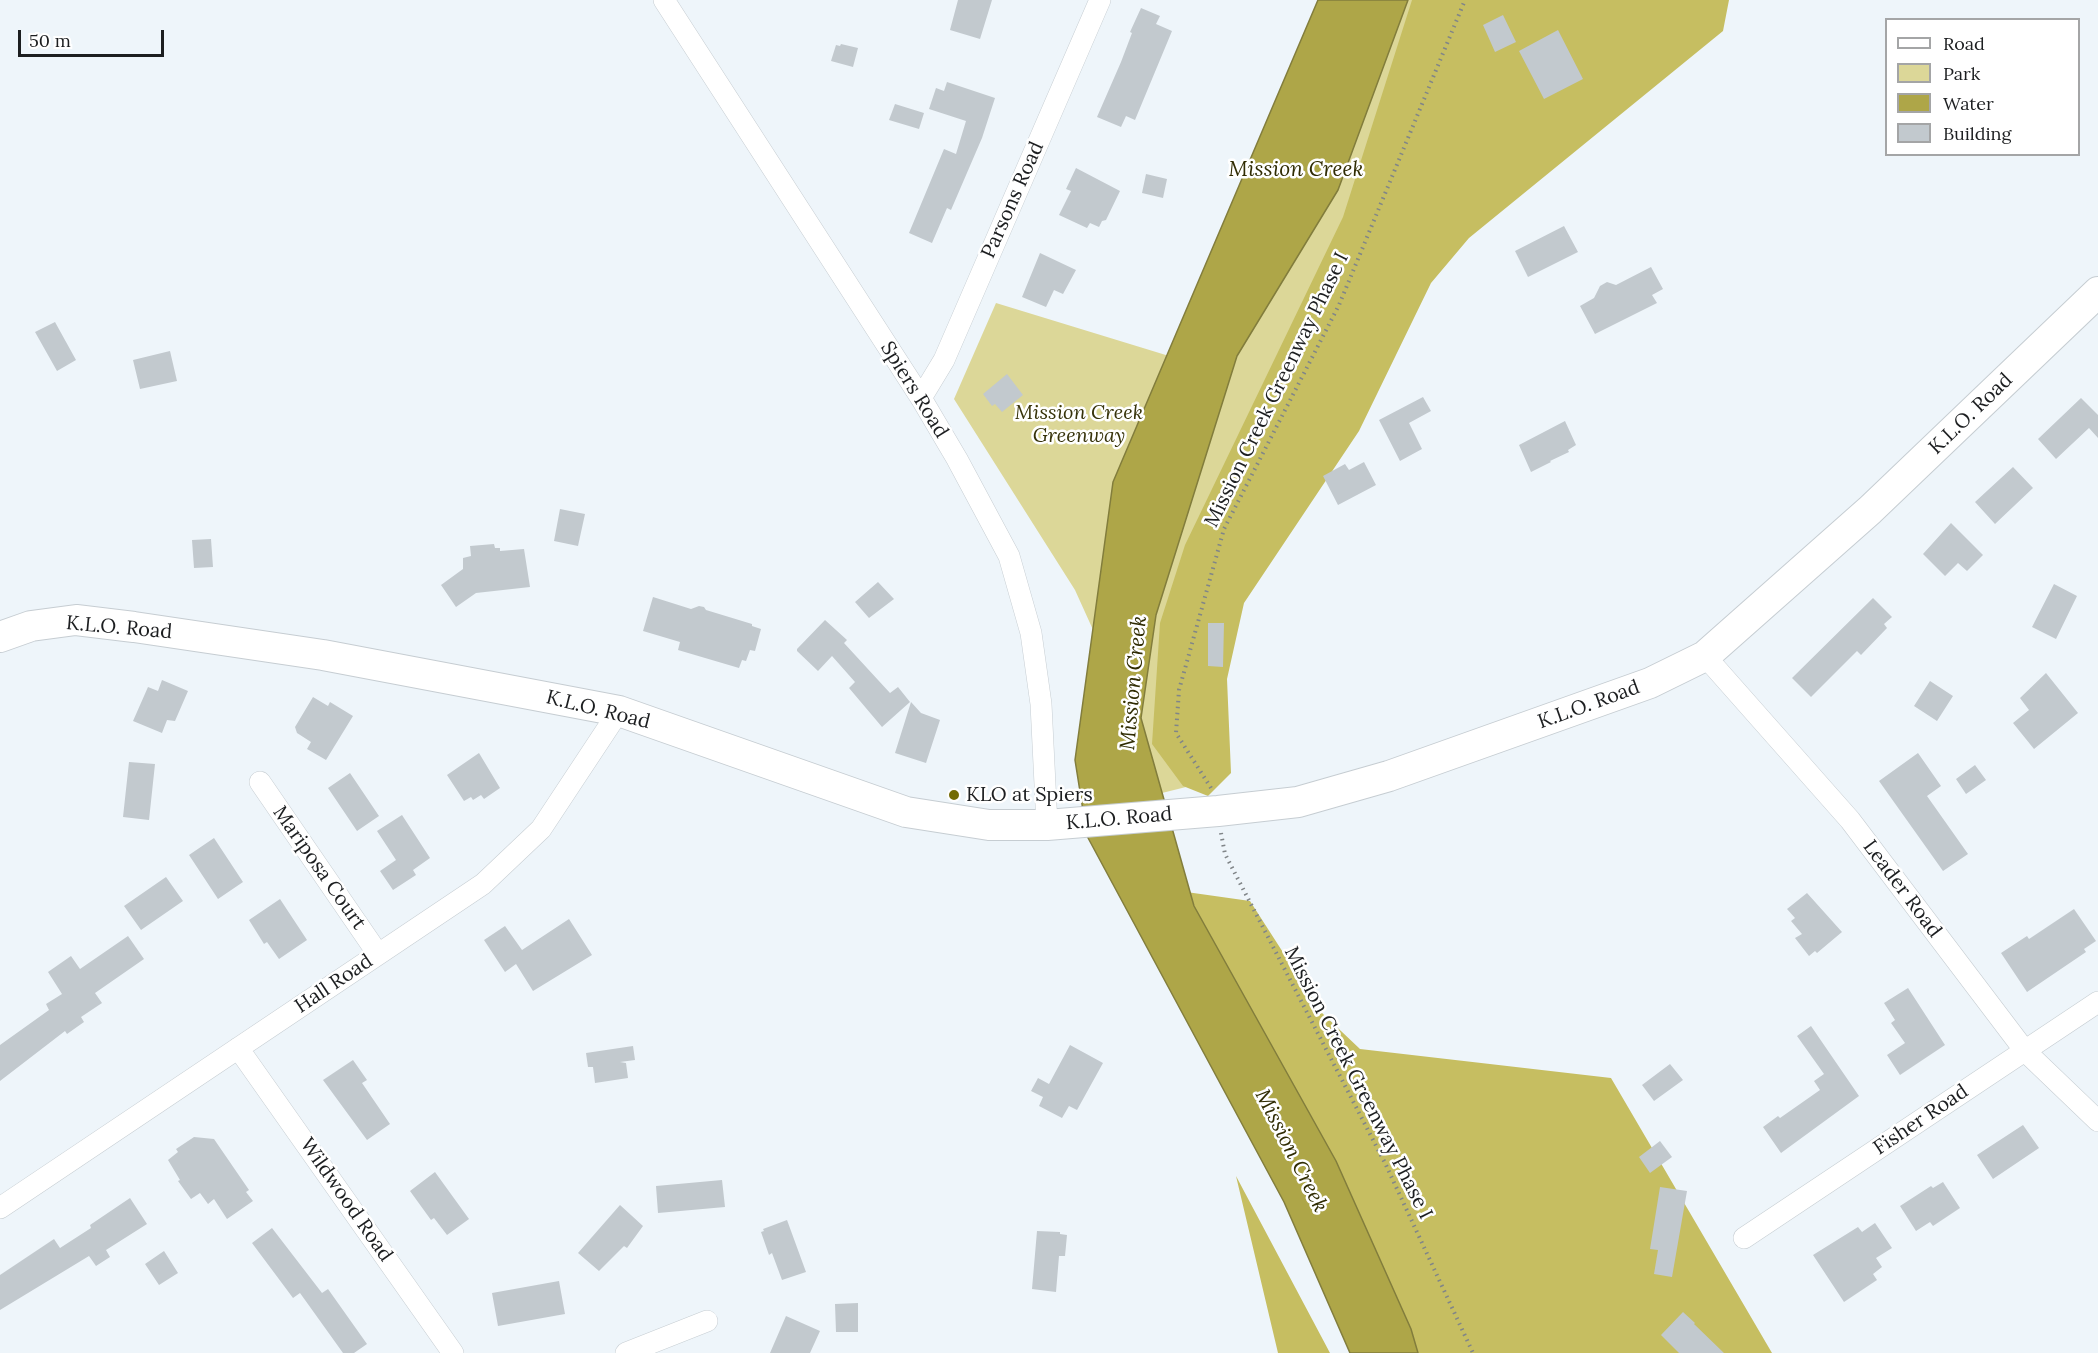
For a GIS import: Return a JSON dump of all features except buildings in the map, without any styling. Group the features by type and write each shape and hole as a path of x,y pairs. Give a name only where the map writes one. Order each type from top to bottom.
{"main road":[{"name":"K.L.O. Road","path":"0,637 31,626 76,620 323,655 620,711 906,812 989,825 1047,825 1298,802 1389,776 1650,683 1705,657 1870,510 2098,292"}],"street":[{"name":"Spiers Road","path":"664,0 921,398 1009,556 1031,633 1041,704 1047,825"},
{"name":"Parsons Road","path":"921,398 944,360 1100,0"},
{"name":"Leader Road","path":"1705,657 1850,819 2025,1051 2098,1121"},
{"name":"Hall Road","path":"0,1208 483,885 542,830 620,711"},
{"name":"Mariposa Court","path":"260,782 378,954"},
{"name":"Fisher Road","path":"1744,1238 2098,1002"},
{"name":"Wildwood Road","path":"238,1048 453,1353"},
{"path":"626,1353 707,1321"}],"path":[{"name":"Mission Creek Greenway Phase I","path":"1465,0 1339,305 1224,529 1179,690 1176,733 1218,811 1225,854 1385,1163 1473,1353"}],"green space":[{"name":"Mission Creek Greenway","path":"1340,0 1476,0 1223,603 1214,780 1118,804 1094,632 1075,590 954,399 996,303 1205,367"}],"shaded area":[{"path":"1412,0 1729,0 1723,31 1469,238 1431,283 1359,431 1244,603 1227,679 1231,773 1208,796 1183,786 1152,744 1160,623 1185,545 1343,217"},
{"path":"1151,887 1250,901 1322,1013 1360,1049 1611,1078 1772,1353 1394,1353"},
{"path":"1236,1176 1330,1353 1278,1353"}],"water":[{"name":"Mission Creek","path":"1318,0 1408,0 1338,190 1237,356 1156,615 1141,718 1194,906 1336,1161 1411,1329 1418,1353 1350,1353 1284,1202 1087,836 1075,760 1113,482"}],"place":[{"name":"KLO at Spiers","path":"954,795"}]}
